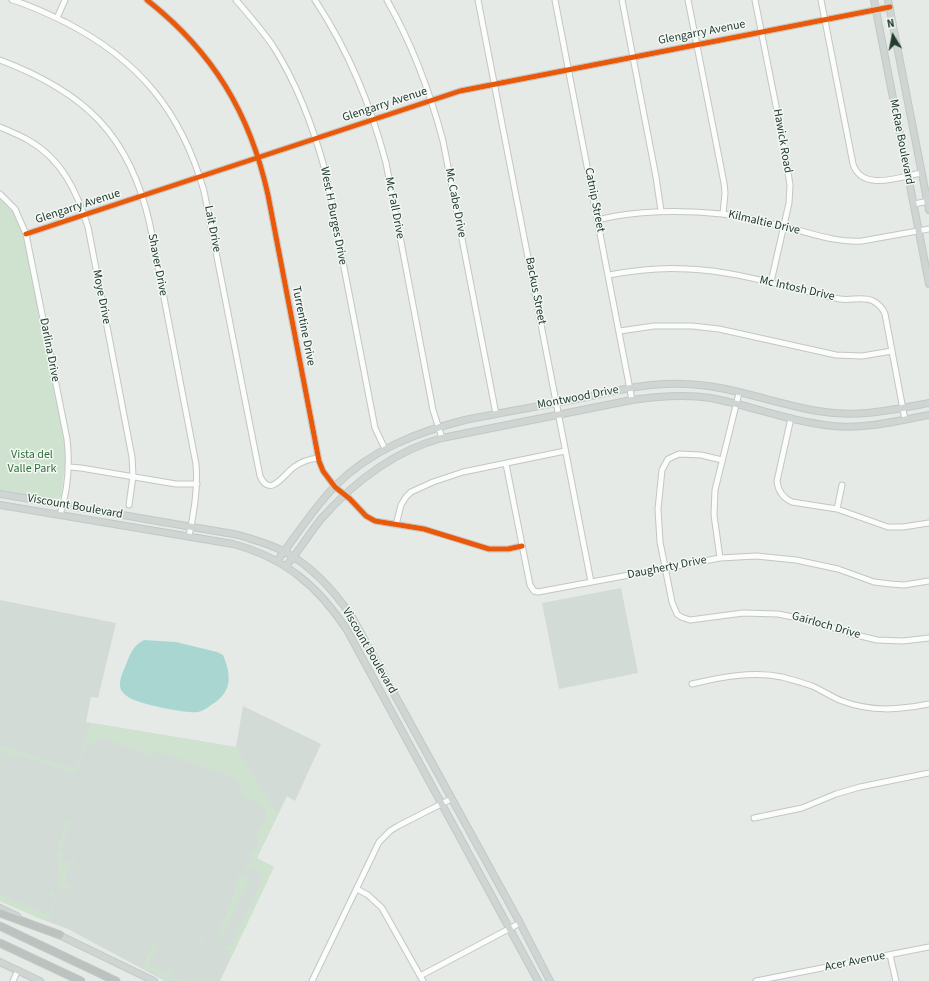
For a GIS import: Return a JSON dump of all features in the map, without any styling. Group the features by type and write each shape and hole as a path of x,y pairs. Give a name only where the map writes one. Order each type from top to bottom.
{"highway":[{"path":"0,913 60,935"},
{"path":"0,926 116,981"},
{"path":"0,943 81,981"}],"main road":[{"name":"McRae Boulevard","path":"874,0 929,284"},
{"name":"McRae Boulevard","path":"889,3 929,210"},
{"name":"Montwood Drive","path":"277,561 335,487 353,471 385,449 411,436 439,427 556,402 656,384 686,384 715,387 805,409 834,414 877,413 929,403"},
{"name":"Montwood Drive","path":"286,566 321,520 345,494 365,477 401,455 421,445 442,438 632,400 659,396 710,398 816,424 870,426 929,415"},
{"name":"Viscount Boulevard","path":"0,494 239,535 271,546 294,557 321,580 335,594 360,632 520,923 550,981"},
{"name":"Viscount Boulevard","path":"0,505 190,536 247,548 277,561 301,577 321,595 351,638 538,981"},
{"path":"351,638 360,632"},
{"path":"397,723 407,717"},
{"path":"0,908 60,935 154,981"},
{"path":"0,962 40,981"}],"street":[{"name":"Lait Drive","path":"12,0 28,5 88,34 133,68 160,97 179,127 200,176 212,224 260,476 265,483 271,485 275,484 281,481 295,466 308,460 318,458"},
{"path":"57,18 65,0"},
{"name":"Turrentine Drive","path":"147,0 188,36 218,73 240,112 258,158 268,195 318,458 323,471 335,487 355,503 366,516 381,523 424,529 489,549 508,549 522,546"},
{"name":"West H Burges Drive","path":"236,0 258,25 283,64 299,97 316,139 326,174 375,428 385,449"},
{"name":"Mc Fall Drive","path":"315,0 340,40 360,82 386,163 433,410 442,438"},
{"name":"Mc Cabe Drive","path":"387,0 414,54 431,100 447,156 496,414"},
{"name":"Backus Street","path":"478,0 591,582"},
{"name":"Catnip Street","path":"555,0 620,331 632,400"},
{"path":"622,0 661,211"},
{"path":"688,0 724,183 723,214"},
{"name":"Hawick Road","path":"755,0 790,185 789,203 771,282"},
{"path":"821,0 854,167 860,175 871,181 921,173"},
{"name":"Glengarry Avenue","path":"26,234 460,91 876,10 889,3"},
{"name":"Shaver Drive","path":"0,60 60,89 78,101 97,117 108,129 124,152 132,168 142,196 150,226 194,456 197,484 190,536"},
{"name":"Moye Drive","path":"0,127 28,140 53,159 74,188 84,215 88,228 132,457 133,476 129,506"},
{"name":"Darlina Drive","path":"0,194 15,209 26,234 67,439 69,468 60,515"},
{"path":"914,204 928,201"},
{"name":"Kilmaltie Drive","path":"597,220 630,214 661,211 723,214 842,241 853,242 929,228"},
{"name":"Mc Intosh Drive","path":"609,275 645,270 686,268 721,272 842,299 863,299 873,301 880,306 885,314 905,420"},
{"path":"620,331 654,326 692,326 719,329 836,355 862,356 892,351"},
{"path":"720,558 715,528 714,502 722,460 739,393"},
{"path":"791,418 777,476 779,491 786,499 792,502 837,509 888,527 903,527 929,523"},
{"path":"396,525 402,502 411,492 451,475 565,451"},
{"name":"Gairloch Drive","path":"722,460 701,455 679,454 668,459 664,465 660,479 658,509 660,542 673,607 677,614 685,619 694,620 743,613 778,614 813,621 848,633 877,640 903,641 929,638"},
{"name":"Daugherty Drive","path":"506,464 530,585 534,591 542,592 720,558 756,556 796,560 838,569 874,582 904,585 929,581"},
{"path":"69,468 133,476 176,484 197,484"},
{"path":"837,509 842,485"},
{"path":"692,684 738,675 767,675 797,681 812,686 842,701 864,707 895,710 929,704"},
{"path":"754,818 802,808 836,794 853,789 929,773"},
{"path":"312,981 376,848 384,836 398,826 451,799"},
{"path":"357,889 368,895 382,908 422,979 520,923"},
{"name":"Acer Avenue","path":"756,981 929,947"},
{"path":"890,955 896,981"},
{"path":"13,981 18,970"}],"shaded area":[{"path":"621,588 638,673 559,689 542,603"},
{"path":"0,600 116,623 98,698 91,697 86,722 236,747 243,706 321,744 295,801 287,796 257,858 274,867 220,981 165,981 68,929 0,901"}],"green space":[{"name":"Vista del Valle Park","path":"0,198 15,215 25,242 64,440 66,459 61,497 55,501 0,491"},
{"path":"91,723 236,747 277,814 257,858 274,867 231,957 228,955 229,951 204,939 202,943 199,940 203,934 203,938 224,948 226,944 231,946 263,879 259,877 261,872 250,868 248,872 245,869 246,866 250,866 253,856 250,854 251,851 255,851 259,837 256,835 266,818 264,809 257,802 241,796 241,787 236,781 237,778 157,751 156,754 148,755 141,751 98,737 94,748 92,747 93,744 88,742 83,750 79,765 72,773 23,756 8,756 8,752 2,750 0,753 0,745 75,769"},
{"path":"71,820 74,822 70,822 63,842 66,845 62,844 60,852 64,853 62,860 71,863 73,860 75,861 73,865 70,864 64,883 69,885 67,889 95,903 98,900 96,904 60,886 57,853 66,823"},
{"path":"236,875 249,879 251,883 247,883 235,909 238,911 234,911 223,933 226,935 224,938 217,934 218,931 221,932 223,926 219,924 220,922 224,922 239,878 236,877"},
{"path":"53,890 55,898 54,906 51,914 46,920 0,901 0,894 3,896 4,894 14,901 23,903 45,914 46,910 50,912 53,905 53,897 50,896"},
{"path":"154,944 158,946 154,956 152,955 148,964 167,974 170,969 173,970 171,976 179,981 169,981 164,977 145,969 144,962"},
{"path":"181,978 185,980 184,981 179,981"}],"water":[{"path":"144,640 176,642 217,652 223,655 229,677 223,695 205,709 198,712 153,706 127,696 121,690 121,678 132,651 140,642"}],"cycle path":[{"path":"147,0 170,20 210,63 226,86 251,137 268,195 319,461 323,471 335,487 350,499 366,516 375,521 424,529 489,549 508,549 522,546"},
{"path":"26,234 460,91 890,7"}]}
